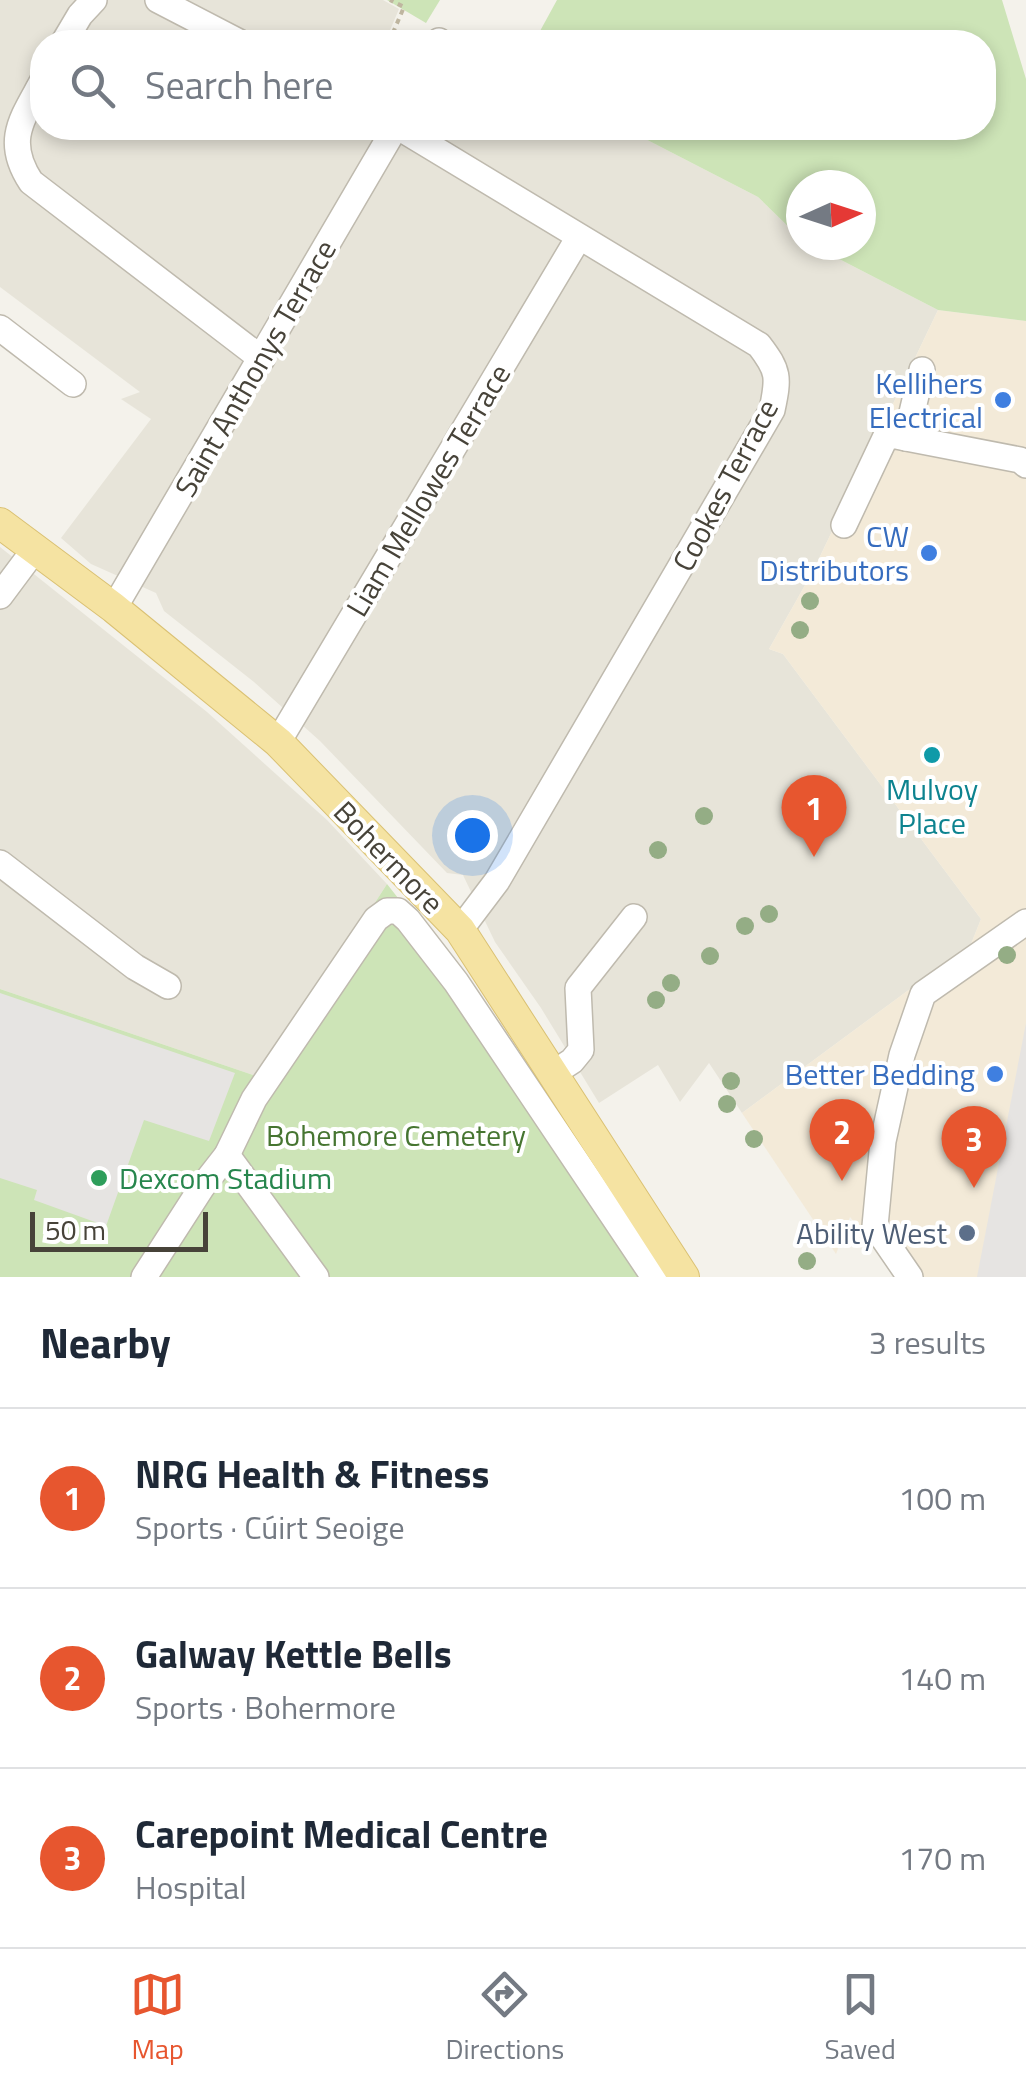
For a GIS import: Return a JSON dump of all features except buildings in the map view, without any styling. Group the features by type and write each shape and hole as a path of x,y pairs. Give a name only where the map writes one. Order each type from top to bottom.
{"main road":[{"name":"Bohermore","path":"0,522 114,608 278,742 460,930 684,1277"}],"street":[{"path":"71,30 94,0"},
{"path":"158,0 216,30"},
{"path":"30,104 17,128 18,154 31,182 262,359"},
{"name":"Saint Anthonys Terrace","path":"114,608 390,140"},
{"name":"Cookes Terrace","path":"417,140 758,344 776,367 777,385 772,410 655,614 497,881 460,930"},
{"name":"Liam Mellowes Terrace","path":"278,742 579,237"},
{"path":"0,328 73,384"},
{"path":"906,438 922,370"},
{"path":"844,525 887,434 1020,460 1026,465"},
{"path":"0,596 35,549"},
{"path":"0,863 135,967 168,986"},
{"path":"144,1277 202,1187 228,1155 254,1100 376,919 387,910 398,912 456,982 654,1277"},
{"path":"552,1074 581,1050 578,988 634,917"},
{"path":"910,1277 874,1226 883,1141 902,1056 924,994 1026,922"},
{"path":"228,1155 316,1277"}],"path":[{"path":"390,0 404,7 394,30"}],"shaded area":[{"path":"0,0 383,0 399,9 390,30 30,30 30,140 647,140 758,197 786,224 786,260 841,260 938,310 813,571 769,649 783,654 981,919 971,944 742,1113 709,1063 680,1102 658,1065 599,1103 495,942 463,875 447,873 320,741 254,682 164,611 156,593 91,564 61,538 151,419 121,399 140,392 0,287"},
{"path":"938,310 1026,321 1026,1277 900,1277 850,1217 836,1254 742,1113 971,944 981,919 783,654 769,649 813,571"},
{"path":"0,547 207,712 327,820 387,884 262,1078 0,989"},
{"name":"Dexcom Stadium","path":"0,993 235,1073 209,1141 144,1120 106,1226 34,1200 37,1190 0,1178"},
{"path":"1026,1023 1026,1277 977,1277"}],"green space":[{"path":"387,0 440,0 426,23"},
{"path":"557,0 1002,0 1026,79 1026,321 938,310 841,260 876,260 876,170 786,170 786,224 758,197 647,140 996,140 996,30 541,30"},
{"name":"Bohemore Cemetery","path":"387,884 461,978 661,1277 0,1277 0,989 262,1078"}],"place":[{"name":"Kellihers Electrical","path":"1003,400"},
{"name":"CW Distributors","path":"929,553"},
{"name":"Mulvoy Place","path":"932,755"},
{"name":"NRG Health & Fitness","path":"814,857"},
{"name":"Better Bedding","path":"995,1074"},
{"name":"Dexcom Stadium","path":"99,1178"},
{"name":"Galway Kettle Bells","path":"842,1181"},
{"name":"Carepoint Medical Centre","path":"974,1188"},
{"name":"Ability West","path":"967,1233"}]}
